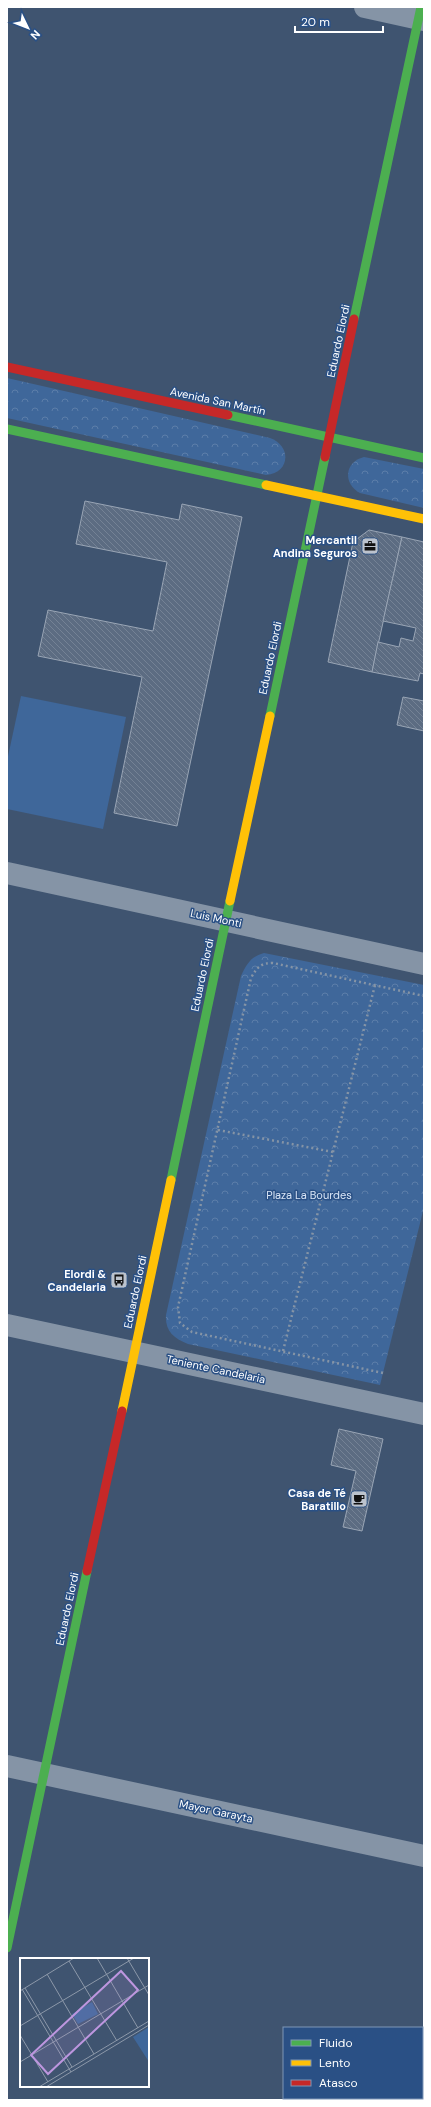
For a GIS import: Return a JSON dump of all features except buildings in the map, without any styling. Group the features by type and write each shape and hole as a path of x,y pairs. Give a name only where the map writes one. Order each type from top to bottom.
{"street":[{"path":"365,7 421,15"},
{"name":"Eduardo Elordi","path":"7,1948 329,438 421,15"},
{"name":"Avenida San Martín","path":"7,367 424,458"},
{"path":"7,429 424,519"},
{"name":"Luis Monti","path":"7,873 424,964"},
{"name":"Teniente Candelaria","path":"7,1325 424,1414"},
{"name":"Mayor Garayta","path":"7,1766 424,1856"}],"path":[{"path":"383,1373 192,1332 180,1323 178,1307 251,978 260,965 274,963 424,996"},
{"path":"283,1351 375,985"},
{"path":"218,1130 333,1152"}],"green space":[{"path":"7,378 270,438 282,447 285,453 284,465 280,470 266,475 7,418"},
{"path":"364,457 424,469 424,508 360,493 354,489 349,479 349,468 357,460"},
{"path":"21,696 126,717 103,829 7,809 7,761"},
{"name":"Plaza La Bourdes","path":"264,953 424,985 424,1207 380,1385 188,1344 174,1336 167,1325 166,1315 241,976 245,967 250,961 256,956"}],"traffic: fast":[{"path":"354,319 421,7"},
{"path":"228,415 424,458"},
{"path":"7,429 266,485"},
{"path":"270,716 325,457"},
{"path":"171,1180 230,901"},
{"path":"7,1948 87,1571"}],"traffic: slow":[{"path":"266,485 424,519"},
{"path":"230,901 270,716"},
{"path":"122,1411 171,1180"}],"traffic: jam":[{"path":"325,457 354,319"},
{"path":"7,367 228,415"},
{"path":"87,1571 122,1411"}],"place":[{"name":"Mercantil Andina Seguros","path":"370,546"},
{"name":"Elordi & Candelaria","path":"119,1280"},
{"name":"Casa de Té Baratillo","path":"359,1499"}]}
